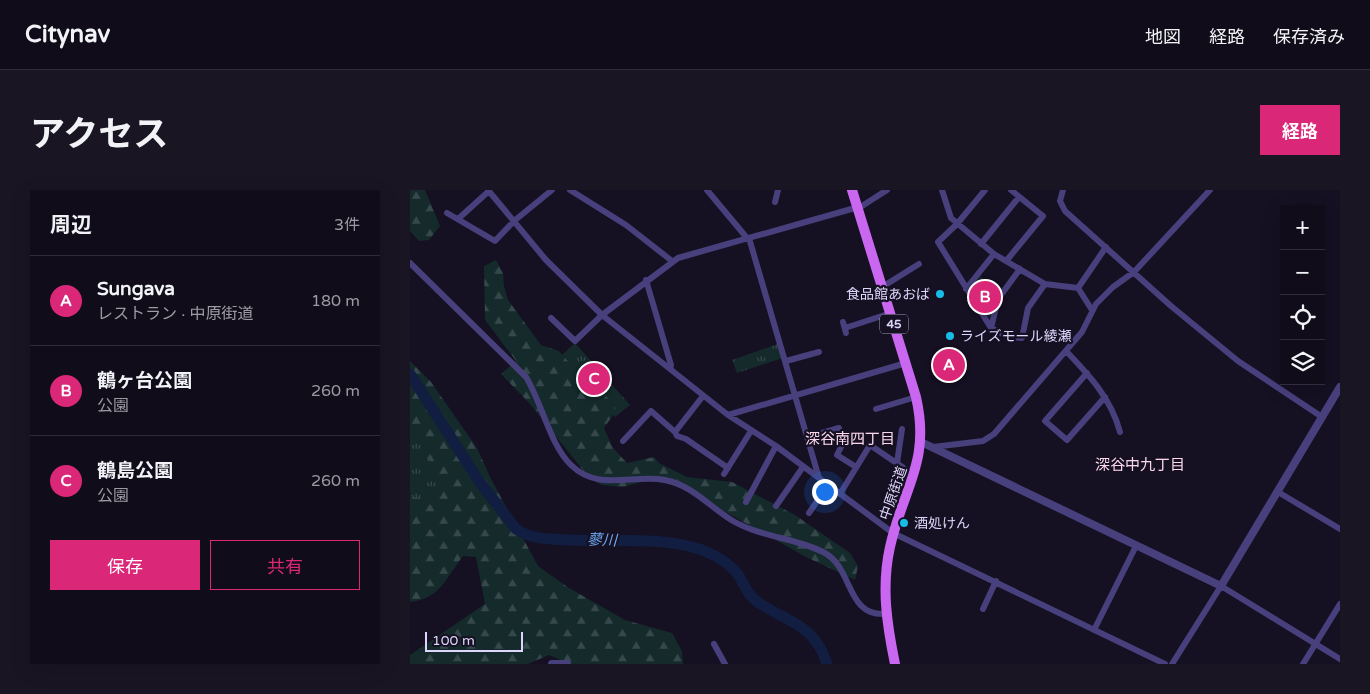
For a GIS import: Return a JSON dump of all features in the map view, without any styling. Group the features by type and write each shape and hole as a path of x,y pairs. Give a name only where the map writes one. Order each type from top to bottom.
{"main road":[{"name":"中原街道","path":"852,190 906,363 921,421 921,442 914,475 893,532 886,575 886,614 895,664"}],"street":[{"path":"458,219 489,190 546,260 602,315 728,415 776,446 893,532 1165,664"},
{"path":"447,213 495,242 514,221 552,190"},
{"path":"570,190 626,225 672,261"},
{"path":"707,190 748,238 786,361 819,478"},
{"path":"775,202 778,190"},
{"path":"551,318 575,341 602,315 672,261 857,207 887,190"},
{"path":"985,190 957,224 938,242 991,328 1009,337 1022,338 1028,308 1045,284"},
{"path":"1007,260 1043,216 1010,190"},
{"path":"1063,190 1060,201 1061,206 1134,272 1238,360 1322,417"},
{"path":"933,447 989,438 1082,332 1092,310 1113,287 1134,272 1210,190"},
{"path":"944,191 947,212 957,224 994,254 1045,284 1078,288"},
{"path":"981,244 1019,197"},
{"path":"1078,288 1106,247"},
{"path":"966,289 994,254"},
{"path":"410,263 526,378 539,400 562,454 580,473 605,481 655,478 681,486 741,525 826,553 840,566 861,607 872,613 886,614"},
{"path":"882,287 919,264"},
{"path":"991,328 998,299 1020,269"},
{"path":"646,280 671,365 670,369"},
{"path":"1078,288 1092,310"},
{"path":"845,327 891,313"},
{"path":"1066,351 1087,373 1105,398 1120,432"},
{"path":"786,361 819,352"},
{"path":"728,415 906,363"},
{"path":"1087,373 1045,421 1067,440 1105,398"},
{"path":"1172,664 1322,417 1337,399 1340,387"},
{"path":"675,432 703,396"},
{"path":"876,408 916,397"},
{"path":"623,441 651,411 677,436 728,468"},
{"path":"808,437 839,428 843,443 836,455 856,467"},
{"path":"897,463 902,429"},
{"path":"724,474 751,431"},
{"path":"921,442 1221,586 1340,659"},
{"path":"840,494 870,445 914,475"},
{"path":"746,502 776,446"},
{"path":"776,506 803,467"},
{"path":"809,513 828,486"},
{"path":"1278,492 1340,530"},
{"path":"1094,630 1136,546"},
{"path":"983,609 996,581"},
{"path":"1303,664 1340,604"},
{"path":"714,644 725,664"},
{"path":"552,664 567,664"}],"green space":[{"path":"410,190 425,190 440,226 429,240 419,241 410,231"},
{"path":"496,260 503,273 508,300 541,345 559,351 581,376 597,382 616,411 604,428 613,448 627,463 654,457 659,463 687,477 732,482 795,515 850,553 858,566 855,580 804,556 681,487 649,480 623,487 601,485 586,474 530,404 501,374 516,361 485,320 484,266"},
{"path":"981,276 997,296 991,316 987,317 971,291 971,286"},
{"path":"575,343 630,405 615,417 561,356"},
{"path":"778,344 783,358 737,373 732,360"},
{"path":"410,361 431,382 477,448 491,479 538,566 569,588 625,620 672,633 682,651 683,664 570,664 549,655 528,664 410,664 410,655 485,604 476,557 463,556 435,592 429,597 410,602 410,497 431,499 442,495 441,483 419,439 410,428"},
{"path":"410,386 487,504 410,506"}],"waterway":[{"name":"蓼川","path":"410,374 479,481 516,529 522,533 542,538 654,541 687,546 708,552 732,567 756,601 800,626 808,633 816,641 827,664"}],"place":[{"name":"食品館あおば","path":"940,294"},
{"name":"鶴ヶ台公園","path":"985,297"},
{"name":"ライズモール綾瀬","path":"950,336"},
{"name":"Sungava","path":"949,365"},
{"name":"鶴島公園","path":"594,379"},
{"name":"酒処けん","path":"904,523"}],"district":[{"name":"深谷南四丁目","path":"850,439"},
{"name":"深谷中九丁目","path":"1140,465"}]}
